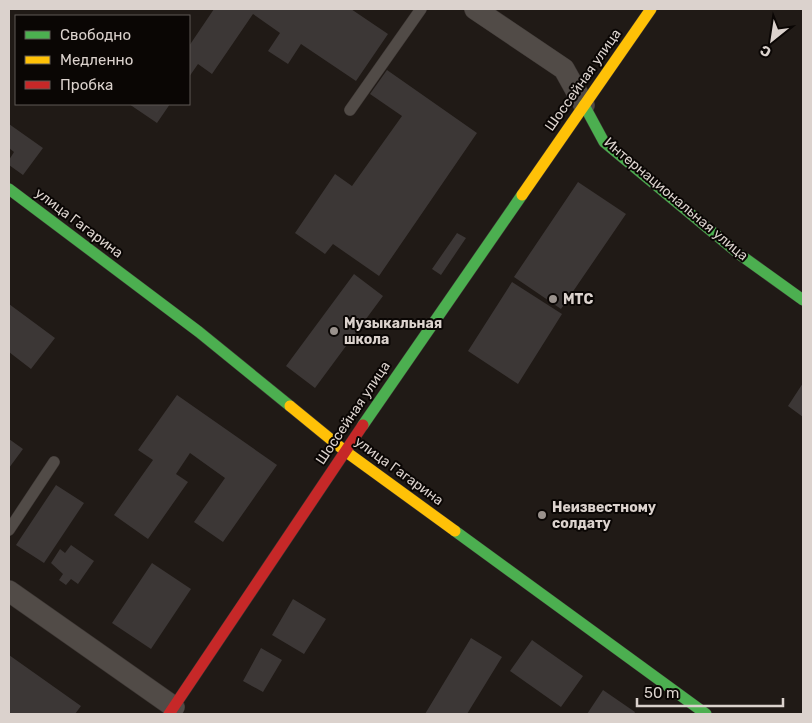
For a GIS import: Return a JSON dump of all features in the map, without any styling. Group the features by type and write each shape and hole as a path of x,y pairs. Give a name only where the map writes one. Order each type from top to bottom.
{"main road":[{"name":"Шоссейная улица","path":"172,711 345,451 651,9"},
{"name":"Интернациональная улица","path":"584,105 604,142 739,254 803,300"},
{"name":"улица Гагарина","path":"9,189 199,332 345,451 706,714"}],"street":[{"name":"Интернациональная улица","path":"475,9 564,69 584,105"},
{"path":"9,591 172,711"}],"lane":[{"path":"350,110 421,9"},
{"path":"9,530 54,462"}],"building":[{"path":"214,9 351,9 388,34 356,81 301,44 288,64 268,51 280,33 253,14 212,74 198,64 190,76 190,45"},
{"path":"387,70 477,133 379,276 333,244 325,254 295,233 335,174 352,186 402,116 370,94"},
{"path":"130,105 169,105 157,123"},
{"path":"9,124 43,148 23,175 9,165 9,160 14,152 9,148"},
{"path":"578,182 626,214 561,309 514,277"},
{"path":"457,233 466,238 441,275 432,269"},
{"name":"Музыкальная школа","path":"354,274 383,296 315,388 286,366"},
{"path":"512,282 562,314 518,384 468,351"},
{"path":"9,304 55,338 31,369 9,352"},
{"path":"803,383 803,417 788,406"},
{"path":"177,395 277,465 223,542 194,522 225,478 190,453 176,474 188,482 148,539 114,515 153,460 138,450"},
{"path":"9,439 23,449 9,468"},
{"path":"56,485 84,503 44,563 16,545"},
{"path":"71,545 94,561 78,584 71,579 66,585 59,580 63,574 51,563 60,549 65,553"},
{"path":"152,563 191,589 151,649 112,623"},
{"path":"293,599 326,619 304,654 272,635"},
{"path":"471,638 502,657 467,714 425,714"},
{"path":"532,640 583,676 561,707 510,671"},
{"path":"261,648 282,660 263,692 243,681"},
{"path":"9,655 81,706 75,714 10,714"},
{"path":"603,690 635,712 634,714 587,714"}],"traffic: fast":[{"path":"584,105 604,142 739,254 803,300"},
{"path":"9,189 199,332 290,406"},
{"path":"363,425 522,195"},
{"path":"455,531 706,714"}],"traffic: slow":[{"path":"522,195 651,9"},
{"path":"290,406 345,451 455,531"}],"traffic: jam":[{"path":"169,714 363,425"}],"place":[{"name":"МТС","path":"553,299"},
{"name":"Музыкальная школа","path":"334,331"},
{"name":"Неизвестному солдату","path":"542,515"}]}
